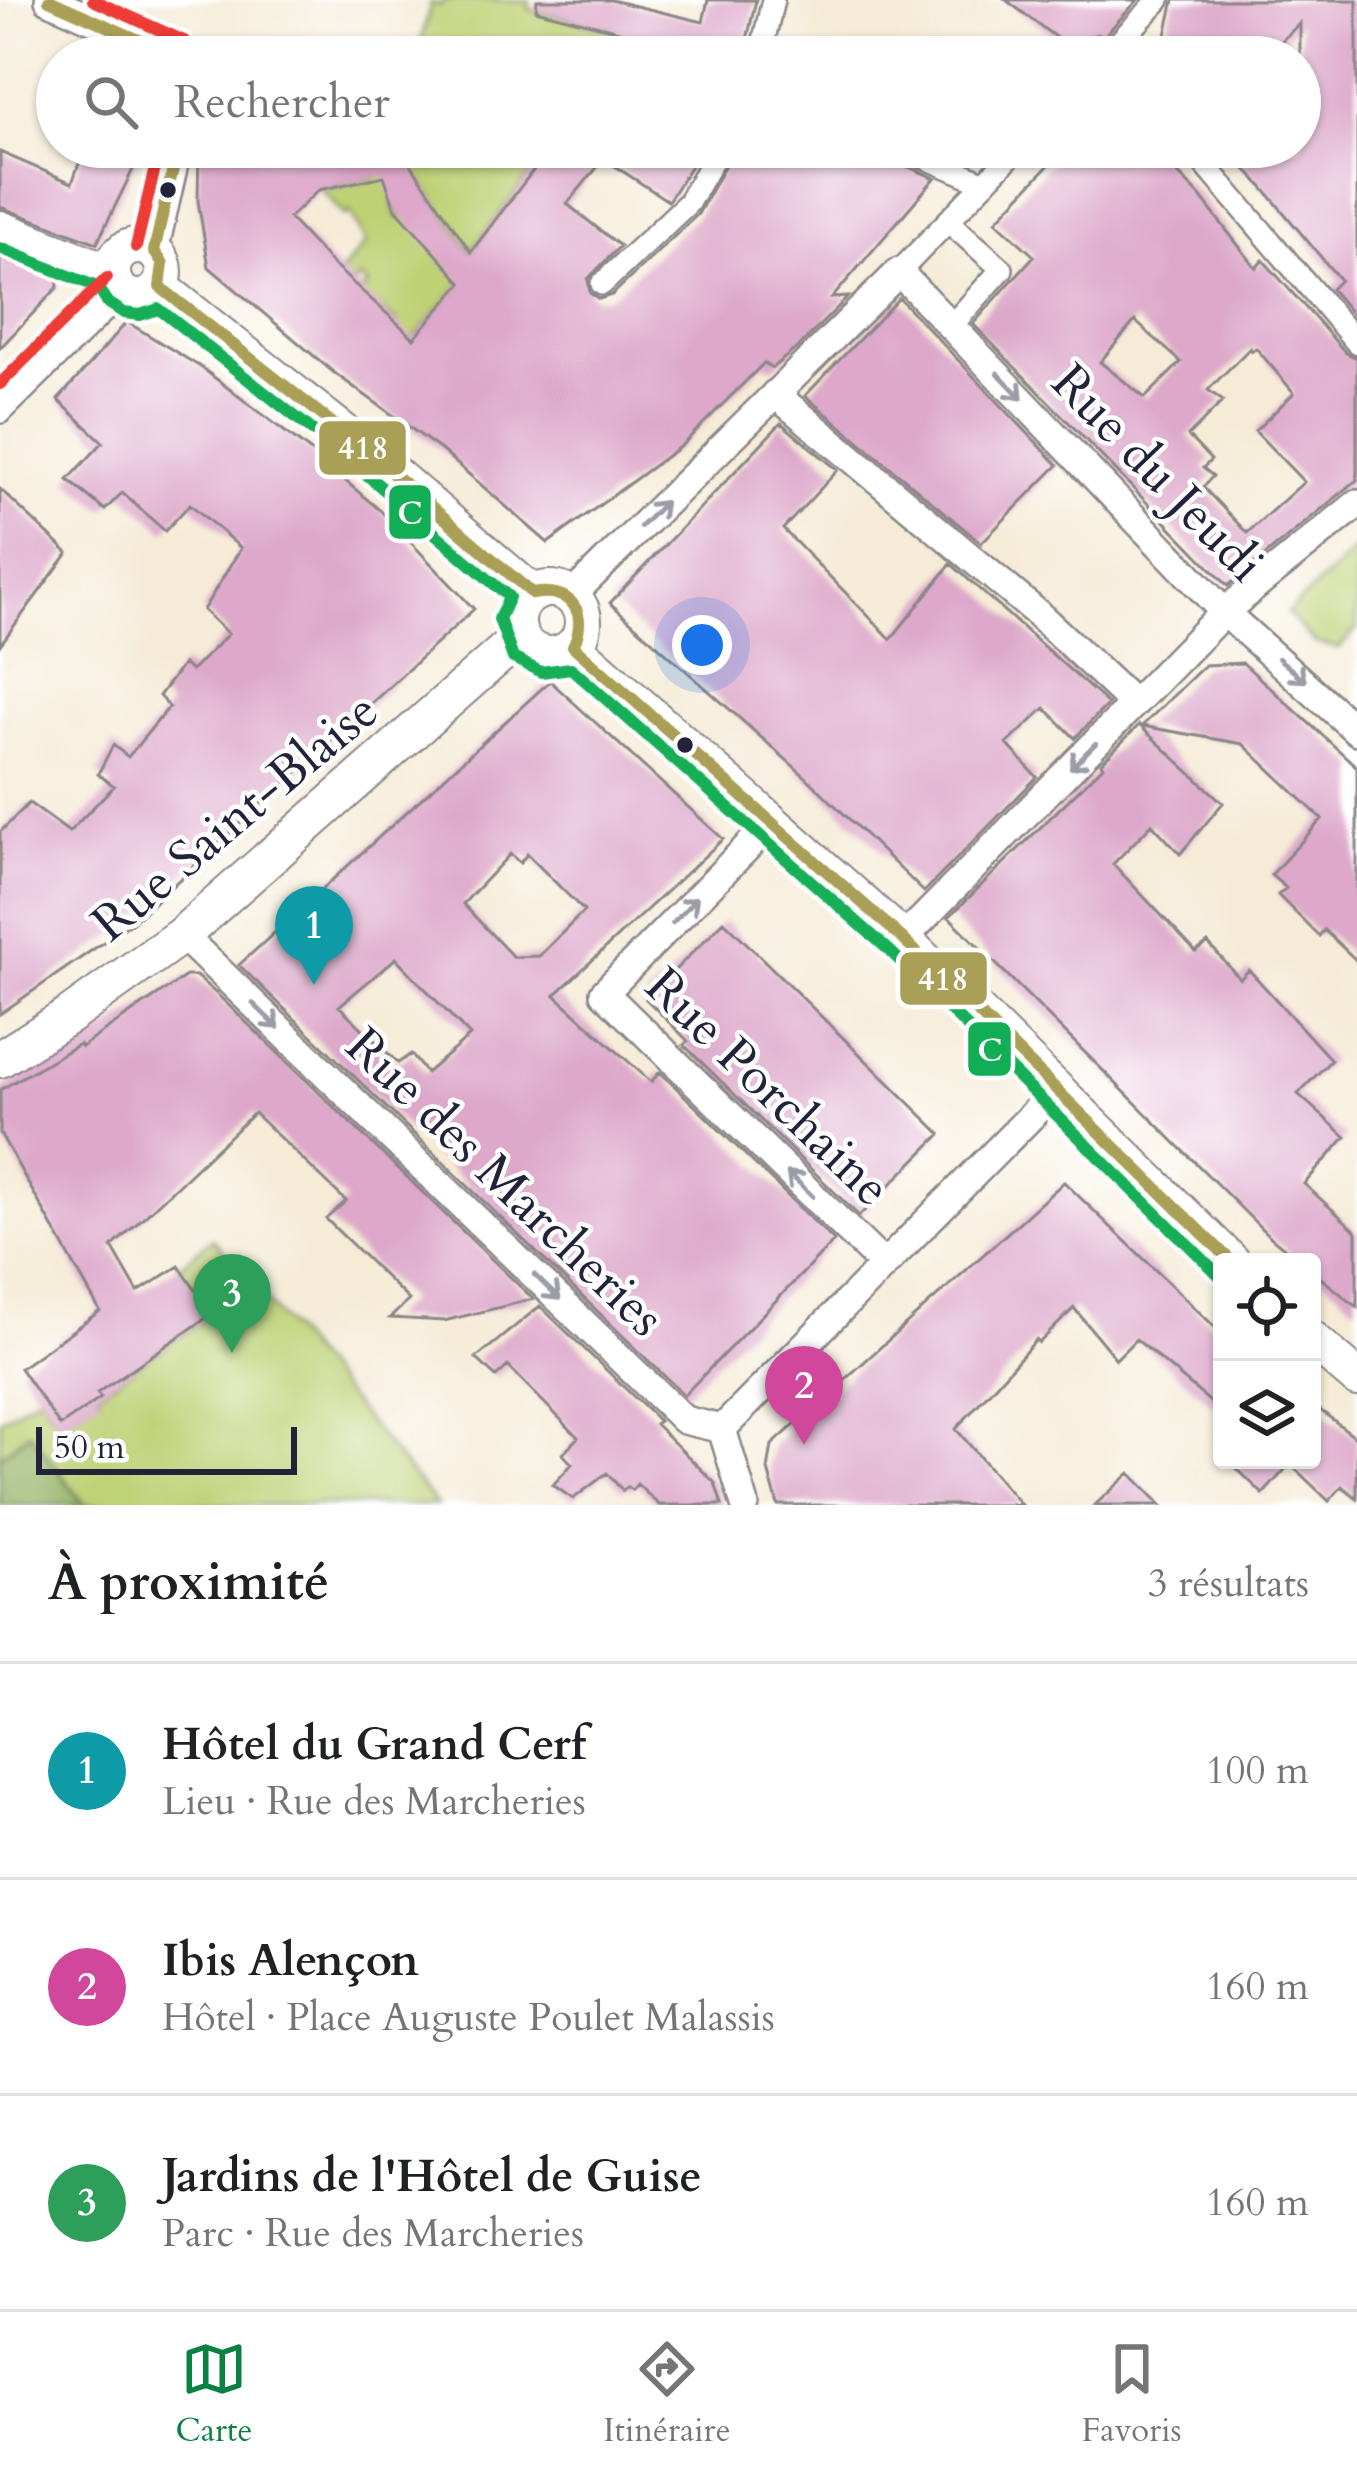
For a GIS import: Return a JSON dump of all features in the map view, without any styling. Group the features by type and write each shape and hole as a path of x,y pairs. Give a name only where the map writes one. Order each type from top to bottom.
{"street":[{"path":"49,0 130,36"},
{"path":"765,36 773,0"},
{"path":"1125,36 1159,0"},
{"path":"0,229 145,298 157,269 174,168"},
{"path":"602,284 688,203 708,168"},
{"path":"950,168 985,183"},
{"path":"570,597 999,168"},
{"path":"1208,168 1357,344"},
{"path":"948,221 1002,268 952,325"},
{"path":"157,269 533,594"},
{"name":"Rue du Jeudi","path":"899,272 1224,612 1357,731"},
{"path":"0,409 116,282"},
{"path":"775,394 1037,613 1134,704"},
{"path":"903,939 1224,612 1357,504"},
{"path":"552,589 570,597 583,626 573,646 544,655 526,645 517,617 533,594 552,589"},
{"name":"Rue Saint-Blaise","path":"0,1059 182,935 520,637"},
{"path":"573,646 903,939 1223,1253"},
{"name":"Rue Porchaine","path":"772,821 604,993 884,1265"},
{"name":"Rue des Marcheries","path":"182,935 684,1420 722,1429"},
{"path":"745,1505 722,1429 1056,1090"},
{"path":"1321,1348 1357,1378"}],"green space":[{"path":"444,0 530,0 529,9 619,31 621,36 422,36 431,3 442,5"},
{"path":"381,168 535,168 471,251 420,179 393,202 398,218 410,208 467,277 408,345 396,321 360,293 368,285 360,278 344,296 331,284 366,243 349,212 344,216 321,189 375,178"},
{"path":"1357,548 1357,629 1339,648 1315,643 1287,614"},
{"path":"213,1238 437,1505 0,1505 0,1420 38,1395 60,1425 100,1397 97,1393 211,1315 179,1266"},
{"path":"29,1432 85,1505 0,1505 0,1456"}],"building":[{"path":"537,0 611,0 703,22 708,0 756,0 748,36 617,36 619,31 536,10"},
{"path":"1006,0 1138,0 1104,36 1054,36"},
{"path":"1174,0 1357,0 1357,320 1331,289 1340,280 1245,168 1321,168 1321,36 1300,36 1300,23 1287,36 1166,36"},
{"path":"0,152 36,168 72,183 77,168 134,168 97,243 0,207"},
{"path":"199,168 413,168 471,252 535,168 597,168 567,204 620,246 588,279 590,293 599,299 612,295 698,214 723,168 911,168 935,178 832,298 848,297 797,348 772,368 764,363 682,445 548,543 441,450 333,372 209,267 198,201","holes":["384,176 395,208 462,283 414,338 289,218 319,190"]},
{"path":"618,168 689,168 668,201"},
{"path":"1046,168 1173,168 1256,268 1263,260 1346,353 1357,358 1357,480 1228,586 973,324 1034,256 996,221","holes":["1135,321 1181,362 1145,398 1100,362","1250,348 1256,348 1294,393 1255,431 1304,482 1247,533 1203,487 1213,476 1203,468 1211,460 1188,436 1223,401 1208,390"]},
{"path":"0,253 57,276 58,287 0,348"},
{"path":"899,298 1058,465 981,543 805,396"},
{"path":"127,322 202,368 310,451 381,511 474,609 134,921 0,1014 0,832 29,803 69,832 114,786 98,774 113,745 128,757 169,707 159,696 183,664 191,671 228,634 203,610 241,548 190,504 165,531 122,493 105,510 68,480 103,442 58,400"},
{"path":"781,423 838,470 783,529 891,639 951,564 1108,704 1075,738 1045,708 1007,744 1037,777 924,892 808,779 610,603"},
{"path":"0,489 68,553 0,645"},
{"path":"1243,663 1357,767 1357,961 1324,930 1319,936 1278,895 1286,888 1271,875 1322,819 1243,744 1142,726 1205,665"},
{"path":"550,681 723,839 555,995 651,1082 660,1072 834,1241 684,1395 239,965","holes":["510,854 520,863 527,854 584,911 539,956 513,957 463,904","396,958 470,1036 426,1073 411,1054 398,1063 339,1006"]},
{"path":"1139,725 1223,803 1180,854 1152,824 1113,864 1196,952 1208,943 1240,979 1249,970 1331,1060 1298,1094 1346,1137 1304,1184 1357,1232 1357,1307 1321,1278 1321,1253 1290,1253 1268,1235 949,917"},
{"path":"724,921 941,1134 859,1216 684,1045 688,1041 646,999"},
{"path":"186,976 196,976 218,995 533,1299 444,1321 390,1318 409,1300 326,1219 346,1201 254,1113 112,1247 138,1292 179,1266 212,1314 97,1393 101,1398 60,1426 20,1368 100,1311 0,1133 0,1090 81,1047"},
{"path":"1064,1182 1213,1325 1213,1404 1136,1339 1116,1359 1074,1308 1039,1343 1036,1340 956,1429 1021,1505 778,1505 768,1470 772,1445"},
{"path":"540,1306 659,1421 655,1424 715,1483 722,1505 659,1505 637,1484 623,1491 607,1473 573,1499 553,1485 572,1464 563,1454 578,1437 508,1366 496,1377 476,1358"},
{"path":"1321,1411 1357,1438 1357,1498 1342,1486 1329,1501 1295,1469 1321,1469"},
{"path":"1237,1469 1286,1469 1263,1494"},
{"path":"1130,1473 1161,1505 1095,1505"}],"transit line":[{"name":"418","path":"49,0 130,36"},
{"path":"93,0 173,36"},
{"path":"136,247 155,168"},
{"name":"418","path":"173,168 154,251 163,264 160,287 356,442 533,594 566,598 578,613 573,646 903,939 1223,1253"},
{"name":"C","path":"0,248 97,287 107,302 124,313 140,315 159,309 345,456 509,597 499,619 513,658 541,672 571,668 891,952 1213,1269"},
{"path":"0,384 107,278"}],"place":[{"name":"Hôtel du Grand Cerf","path":"314,985"},
{"name":"Jardins de l'Hôtel de Guise","path":"232,1353"},
{"name":"Ibis Alençon","path":"804,1445"}]}
